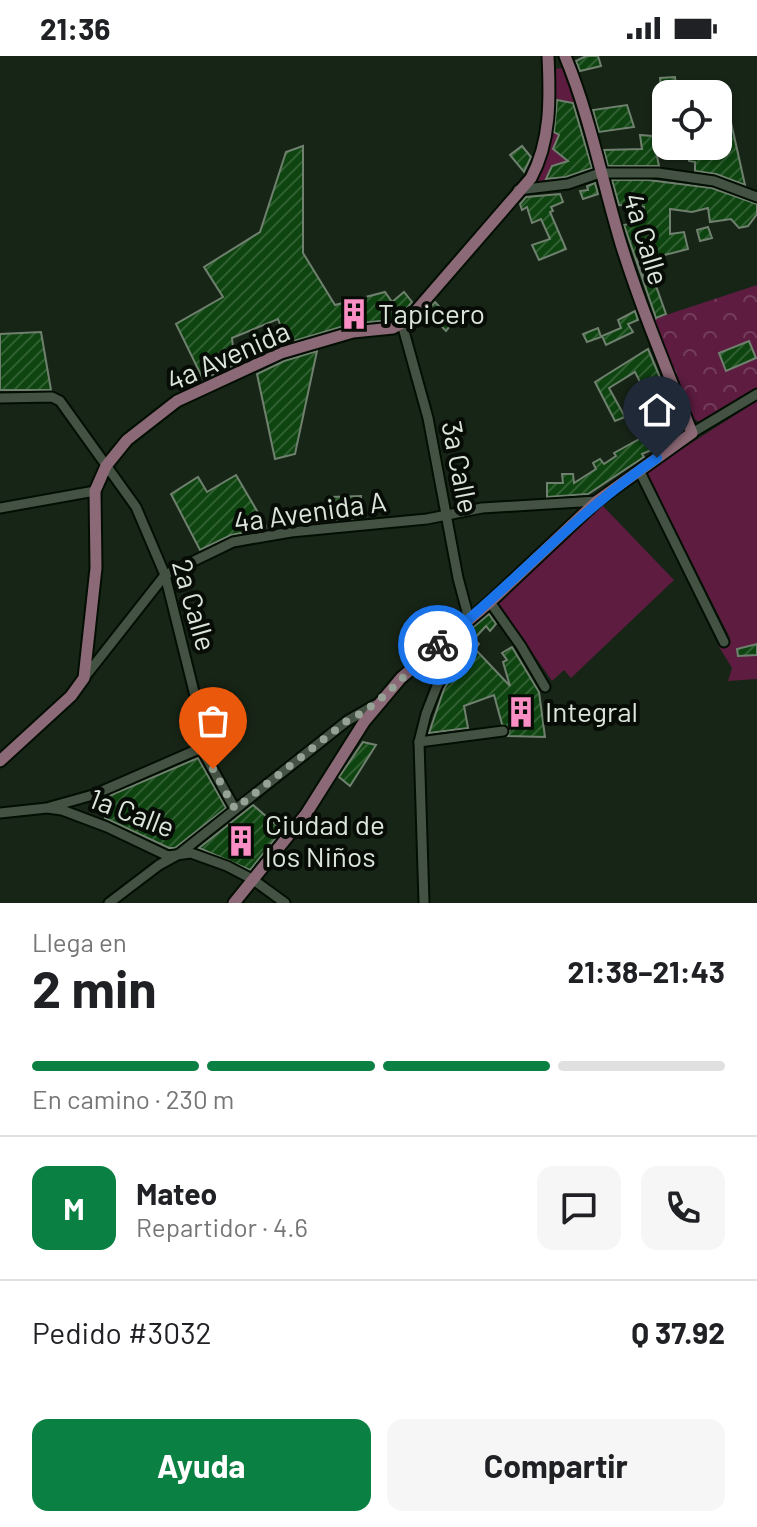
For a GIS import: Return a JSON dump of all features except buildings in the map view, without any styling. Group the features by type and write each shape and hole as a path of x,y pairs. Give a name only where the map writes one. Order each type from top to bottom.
{"main road":[{"path":"402,324 531,178 542,158 549,100 548,56"},
{"name":"4a Calle","path":"565,56 577,85 600,173 641,305 692,433"},
{"name":"4a Avenida","path":"84,678 96,568 95,491 106,466 127,440 177,401 281,353 353,332 393,328 402,324"},
{"path":"234,903 306,814 381,700 421,658 490,602 597,501 692,433"},
{"path":"0,761 71,696 84,678"}],"street":[{"path":"518,190 568,184 600,173 658,173 714,181 757,197"},
{"name":"3a Calle","path":"402,324 428,418 467,621"},
{"path":"692,433 757,394"},
{"name":"2a Calle","path":"0,398 52,397 60,401 136,507 165,575 199,712 201,748 235,809"},
{"path":"639,470 724,642"},
{"path":"0,508 95,491"},
{"name":"4a Avenida A","path":"84,678 165,575 211,550 255,537 447,515 482,508 597,501"},
{"path":"490,602 545,687"},
{"path":"424,903 419,742 437,686 463,642 467,621"},
{"path":"109,903 159,865 179,854 347,721 381,700"},
{"path":"419,742 503,731"},
{"path":"47,808 93,795 201,748"},
{"name":"1a Calle","path":"0,813 47,808 62,810 168,856 191,853 210,859 253,880 285,903"}],"green space":[{"path":"565,67 577,104 553,99 552,70"},
{"path":"553,123 573,132 561,148 574,179 533,185 547,155"},
{"path":"757,285 757,389 702,423 689,417 651,320"},
{"path":"757,401 757,679 728,681 732,668 718,645 730,638 646,472"},
{"path":"602,505 674,580 571,678 564,670 552,681 498,603"}],"way so far":[{"path":"213,769 235,809 347,721 381,700 421,658 438,645"}],"place":[{"name":"Tapicero","path":"354,314"},
{"name":"Integral","path":"521,712"},
{"name":"Ciudad de los Niños","path":"241,841"}],"route":[{"path":"438,645 490,602 597,501 657,458"}]}
